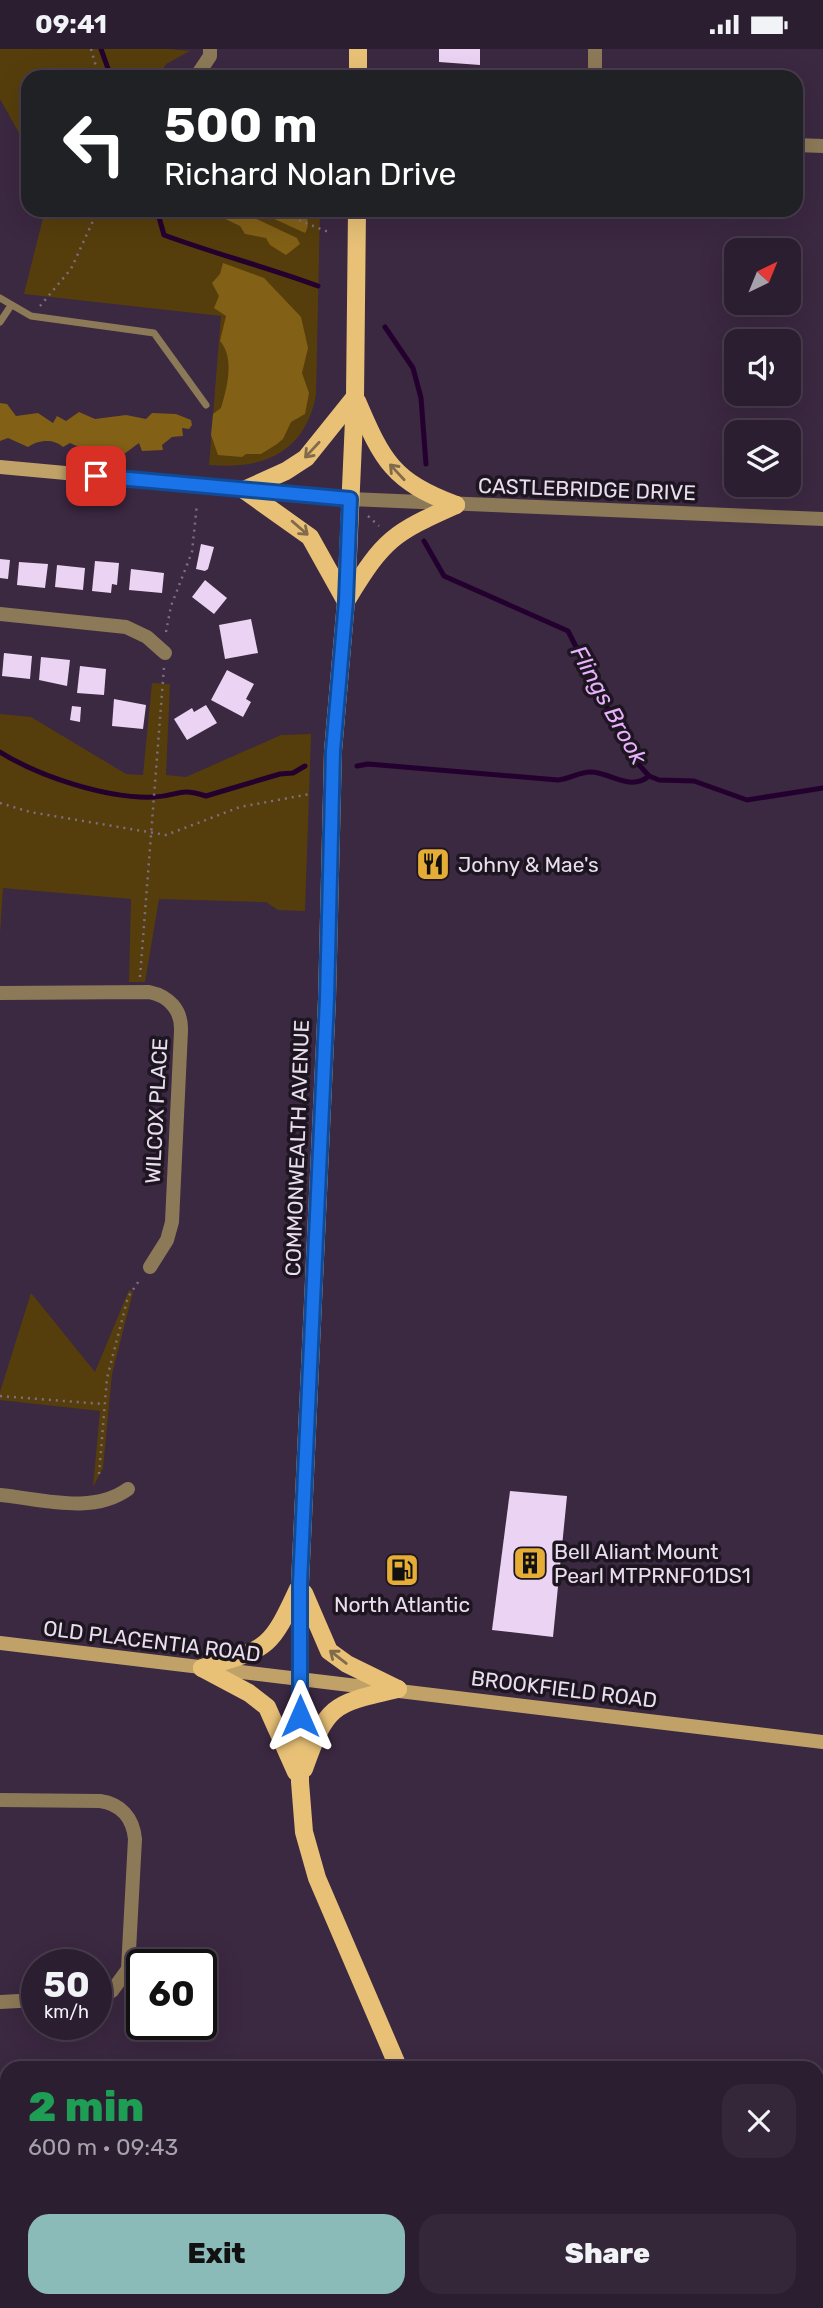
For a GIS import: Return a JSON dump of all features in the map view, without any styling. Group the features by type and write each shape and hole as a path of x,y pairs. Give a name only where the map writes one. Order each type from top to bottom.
{"main road":[{"path":"358,49 358,70"},
{"name":"COMMONWEALTH AVENUE","path":"357,217 355,397 346,601 333,751 326,1013 300,1583 300,1782 304,1832 317,1878 396,2061"},
{"path":"244,490 286,471 306,458 355,397 370,433 396,473 421,492 456,505"},
{"path":"0,467 350,499"},
{"path":"244,490 310,537 323,554 346,601 385,544 413,524 456,505"},
{"path":"202,1668 266,1645 282,1623 300,1583"},
{"path":"300,1583 329,1651 347,1664 398,1689"},
{"name":"OLD PLACENTIA ROAD","path":"0,1643 300,1680"},
{"path":"202,1668 249,1693 267,1707 300,1782"},
{"name":"BROOKFIELD ROAD","path":"300,1680 398,1689 823,1742"},
{"path":"300,1782 321,1724 337,1707 348,1700 398,1689"}],"street":[{"path":"201,70 210,56 211,49"},
{"path":"595,70 596,49"},
{"path":"803,145 823,146"},
{"name":"CASTLEBRIDGE DRIVE","path":"350,499 823,519"},
{"path":"0,614 126,627 147,637 165,653"},
{"name":"WILCOX PLACE","path":"0,993 139,991 163,996 175,1007 181,1022 172,1222 167,1240 150,1267"},
{"path":"0,1495 96,1504 113,1499 128,1489"},
{"path":"0,1800 100,1801 114,1804 130,1819 135,1839 128,1969 112,1991"},
{"path":"0,2002 21,2001"}],"lane":[{"path":"0,298 10,307 31,316 150,331 159,338 206,405"},
{"path":"0,322 10,307"}],"path":[{"path":"91,49 97,70"},
{"path":"31,316 71,269 95,217"},
{"path":"291,217 331,233"},
{"path":"139,991 166,622 192,552 197,504"},
{"path":"368,516 379,526"},
{"path":"0,803 30,812 172,835 240,807 310,794"},
{"path":"99,1474 103,1403 128,1297 150,1267"},
{"path":"0,1396 103,1403"}],"shaded area":[{"path":"0,49 190,51 166,64 162,70 21,70 21,136 0,99"},
{"path":"43,217 320,217 316,395 310,415 292,444 279,454 247,464 209,465 221,316 24,294"},
{"path":"221,217 252,217 297,238 300,244 286,255 270,245 266,238 245,234 240,226"},
{"path":"270,217 307,217 305,233"},
{"path":"223,263 264,278 301,317 308,348 302,373 309,393 305,414 291,422 283,439 277,444 261,454 246,454 242,457 218,455 211,435 213,414 221,408 228,373 225,348 220,341 226,316 214,308 219,296 212,283 220,274"},
{"path":"0,403 7,404 16,416 38,413 53,423 57,416 66,421 79,412 95,419 126,415 146,419 152,413 176,414 191,420 192,425 189,429 182,428 183,436 172,437 162,445 163,450 142,451 139,443 124,454 111,449 70,443 63,447 50,441 28,447 8,438 0,441"},
{"path":"152,683 170,684 166,775 186,777 281,735 311,734 305,911 278,910 266,902 159,899 145,982 129,982 131,899 3,888 0,934 0,714 31,717 126,774 143,775"},
{"path":"129,1290 133,1292 112,1374 103,1468 93,1487 100,1411 0,1400 0,1392 31,1293 95,1372"}],"building":[{"path":"439,49 480,49 480,65 439,62"},
{"path":"201,544 214,547 208,569 205,571 196,569"},
{"path":"0,559 10,560 8,579 0,578"},
{"path":"95,561 119,563 117,585 112,584 111,593 92,591"},
{"path":"19,562 48,564 45,588 17,585"},
{"path":"57,565 85,568 83,590 55,587"},
{"path":"131,569 164,573 162,593 129,590"},
{"path":"205,580 227,598 214,614 192,597"},
{"path":"251,619 258,653 225,659 219,625"},
{"path":"4,653 32,656 30,679 2,676"},
{"path":"41,657 70,660 67,686 39,680"},
{"path":"80,666 106,669 104,695 77,693"},
{"path":"227,670 254,684 246,699 251,702 243,717 211,700"},
{"path":"114,699 146,705 143,729 112,726"},
{"path":"206,705 217,723 187,740 174,719 192,708 194,712"},
{"path":"72,706 81,707 80,722 70,720"},
{"name":"Bell Aliant Mount Pearl MTPRNF01DS1","path":"510,1491 567,1496 553,1637 492,1630"}],"waterway":[{"path":"101,49 108,70"},
{"path":"159,217 164,235 318,286"},
{"path":"385,327 413,368 421,398 426,464"},
{"name":"Flings Brook","path":"424,541 444,576 568,631 632,757 649,776 659,780 694,781 747,800 823,788"},
{"path":"0,752 34,770 75,785 136,797 184,792 206,796 280,774 293,773 305,766"},
{"path":"357,766 368,764 558,780 590,772 628,782 649,776"}],"place":[{"name":"Johny & Mae's","path":"433,864"},
{"name":"Bell Aliant Mount Pearl MTPRNF01DS1","path":"530,1563"},
{"name":"North Atlantic","path":"402,1570"}],"route":[{"path":"96,476 350,499 346,601 333,751 327,999 300,1583 300,1716"}]}
